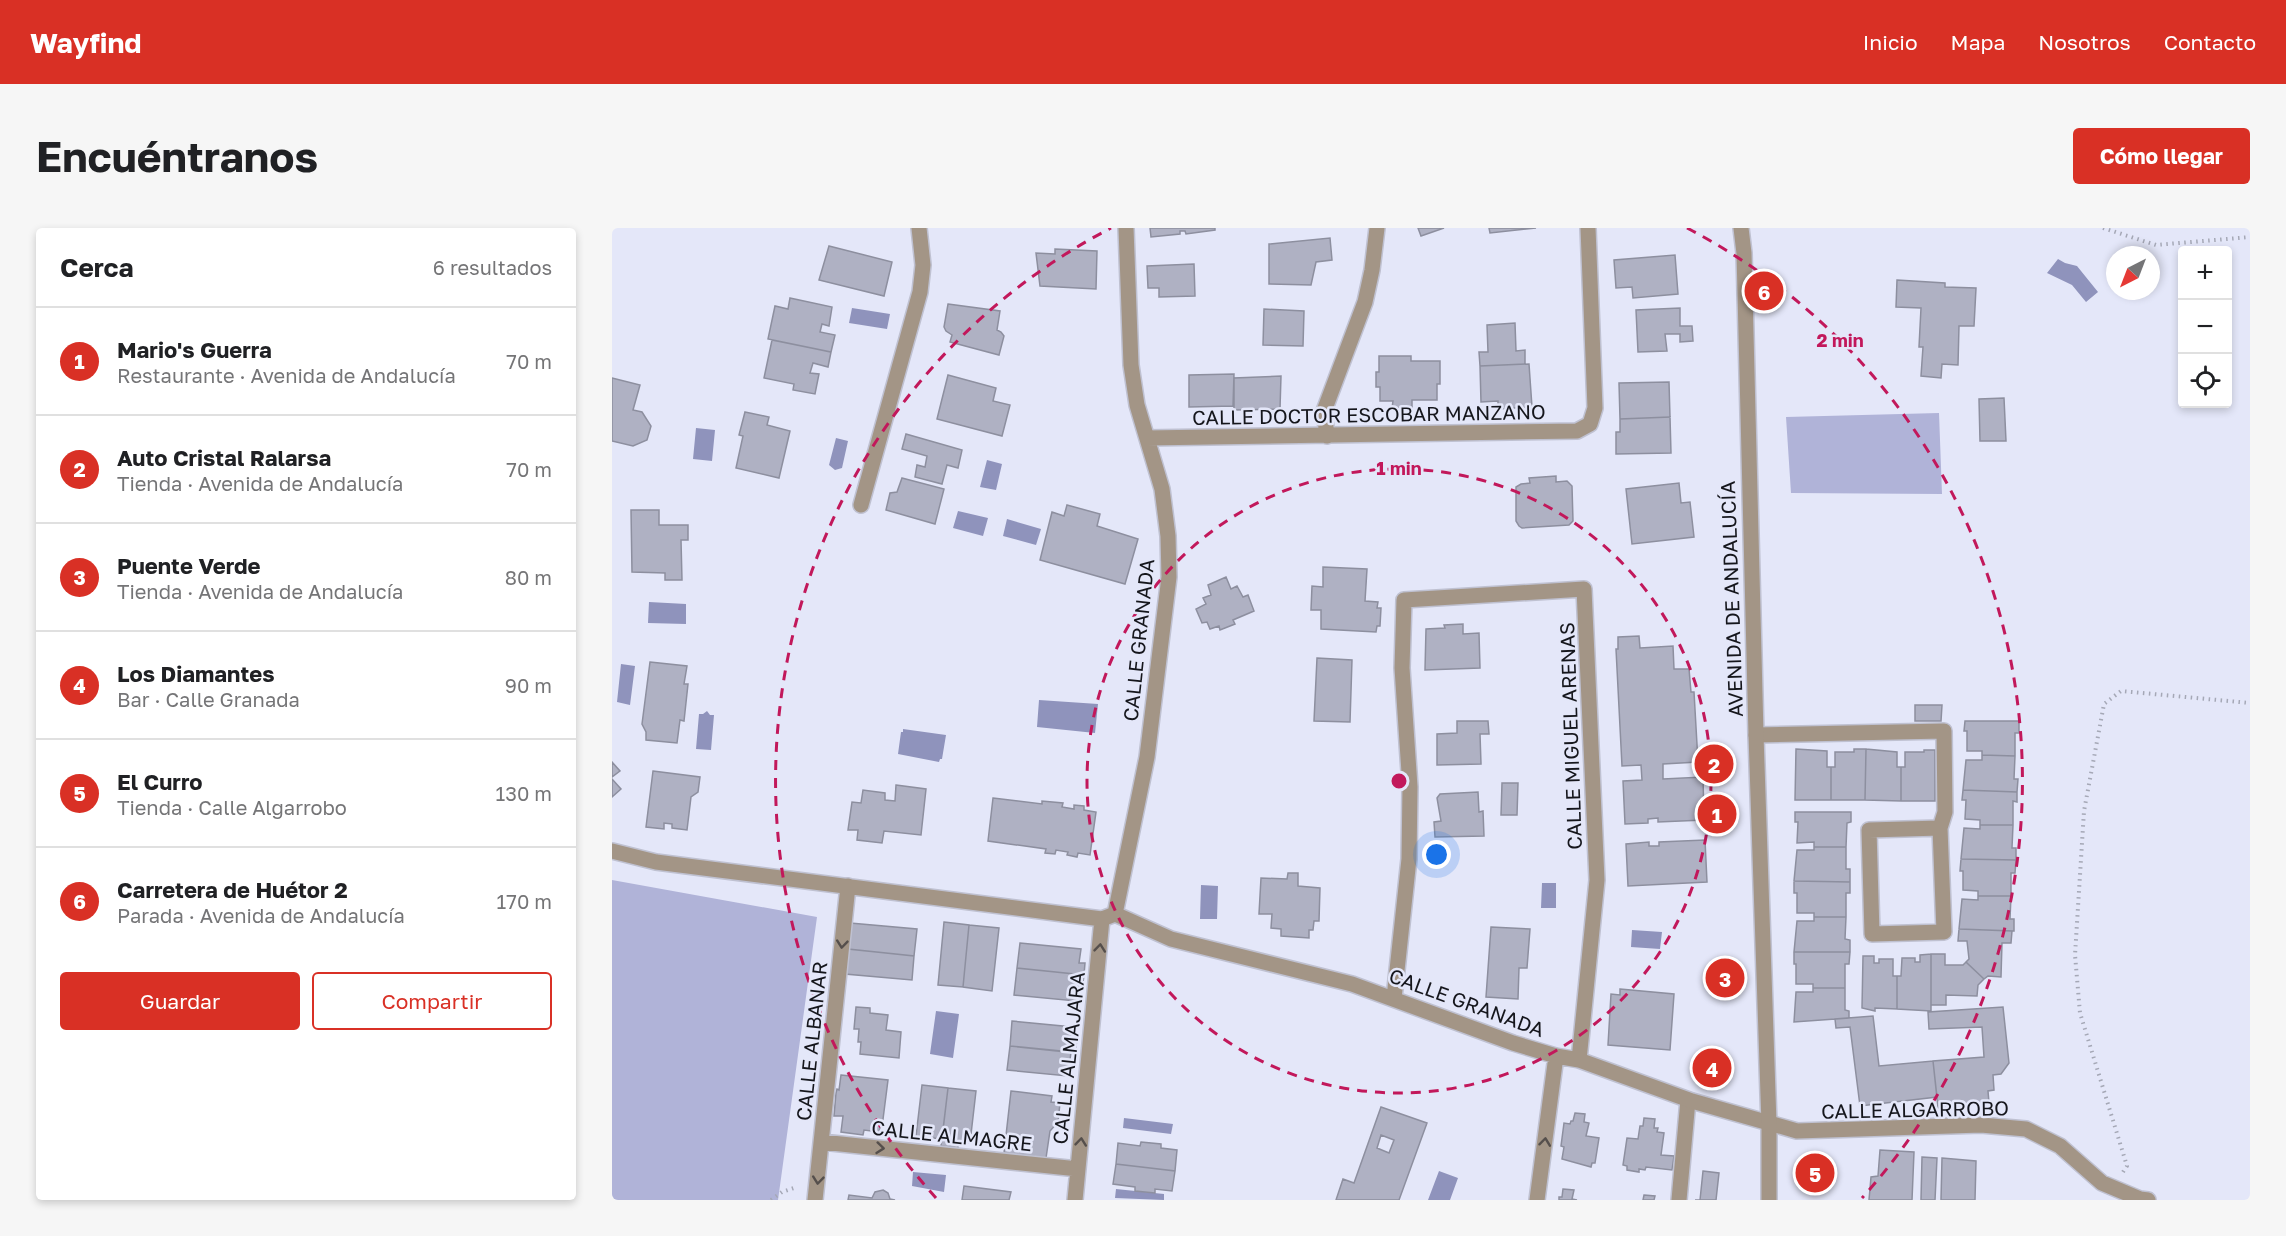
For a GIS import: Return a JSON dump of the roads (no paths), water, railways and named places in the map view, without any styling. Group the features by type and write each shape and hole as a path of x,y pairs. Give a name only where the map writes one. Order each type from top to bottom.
{"street":[{"path":"861,505 920,292 923,265 919,228"},
{"name":"CALLE GRANADA","path":"1109,917 1147,756 1169,577 1168,536 1162,489 1137,405 1131,366 1126,228"},
{"path":"1327,436 1324,411 1365,302 1377,228"},
{"name":"CALLE DOCTOR ESCOBAR MANZANO","path":"1147,438 1577,431 1590,424 1595,408 1588,228"},
{"path":"1741,228 1744,253"},
{"path":"1744,253 1747,228"},
{"name":"AVENIDA DE ANDALUCÍA","path":"1744,253 1756,735 1769,1124 1769,1200"},
{"name":"CALLE MIGUEL ARENAS","path":"1394,998 1409,859 1410,787 1402,668 1404,600 1584,590 1597,880 1579,1060"},
{"path":"1756,735 1944,731 1945,812 1940,828 1944,932 1872,934 1869,830 1940,828"},
{"name":"CALLE GRANADA","path":"612,851 656,862 1109,917 1171,939 1353,984 1513,1043 1556,1056 1579,1060 1688,1100 1769,1124"},
{"name":"CALLE ALBANAR","path":"815,1200 848,886"},
{"name":"CALLE ALMAJARA","path":"1075,1200 1109,917"},
{"path":"1537,1200 1556,1056"},
{"path":"1679,1200 1688,1100"},
{"name":"CALLE ALGARROBO","path":"1769,1124 1797,1131 1981,1125 2026,1129 2060,1146 2102,1184 2148,1200"},
{"name":"CALLE ALMAGRE","path":"822,1142 1078,1169"}],"place":[{"name":"Carretera de Huétor 2","path":"1764,291"},
{"name":"Auto Cristal Ralarsa","path":"1714,764"},
{"name":"Mario's Guerra","path":"1717,814"},
{"name":"Puente Verde","path":"1725,978"},
{"name":"Los Diamantes","path":"1712,1068"},
{"name":"El Curro","path":"1815,1173"}]}
